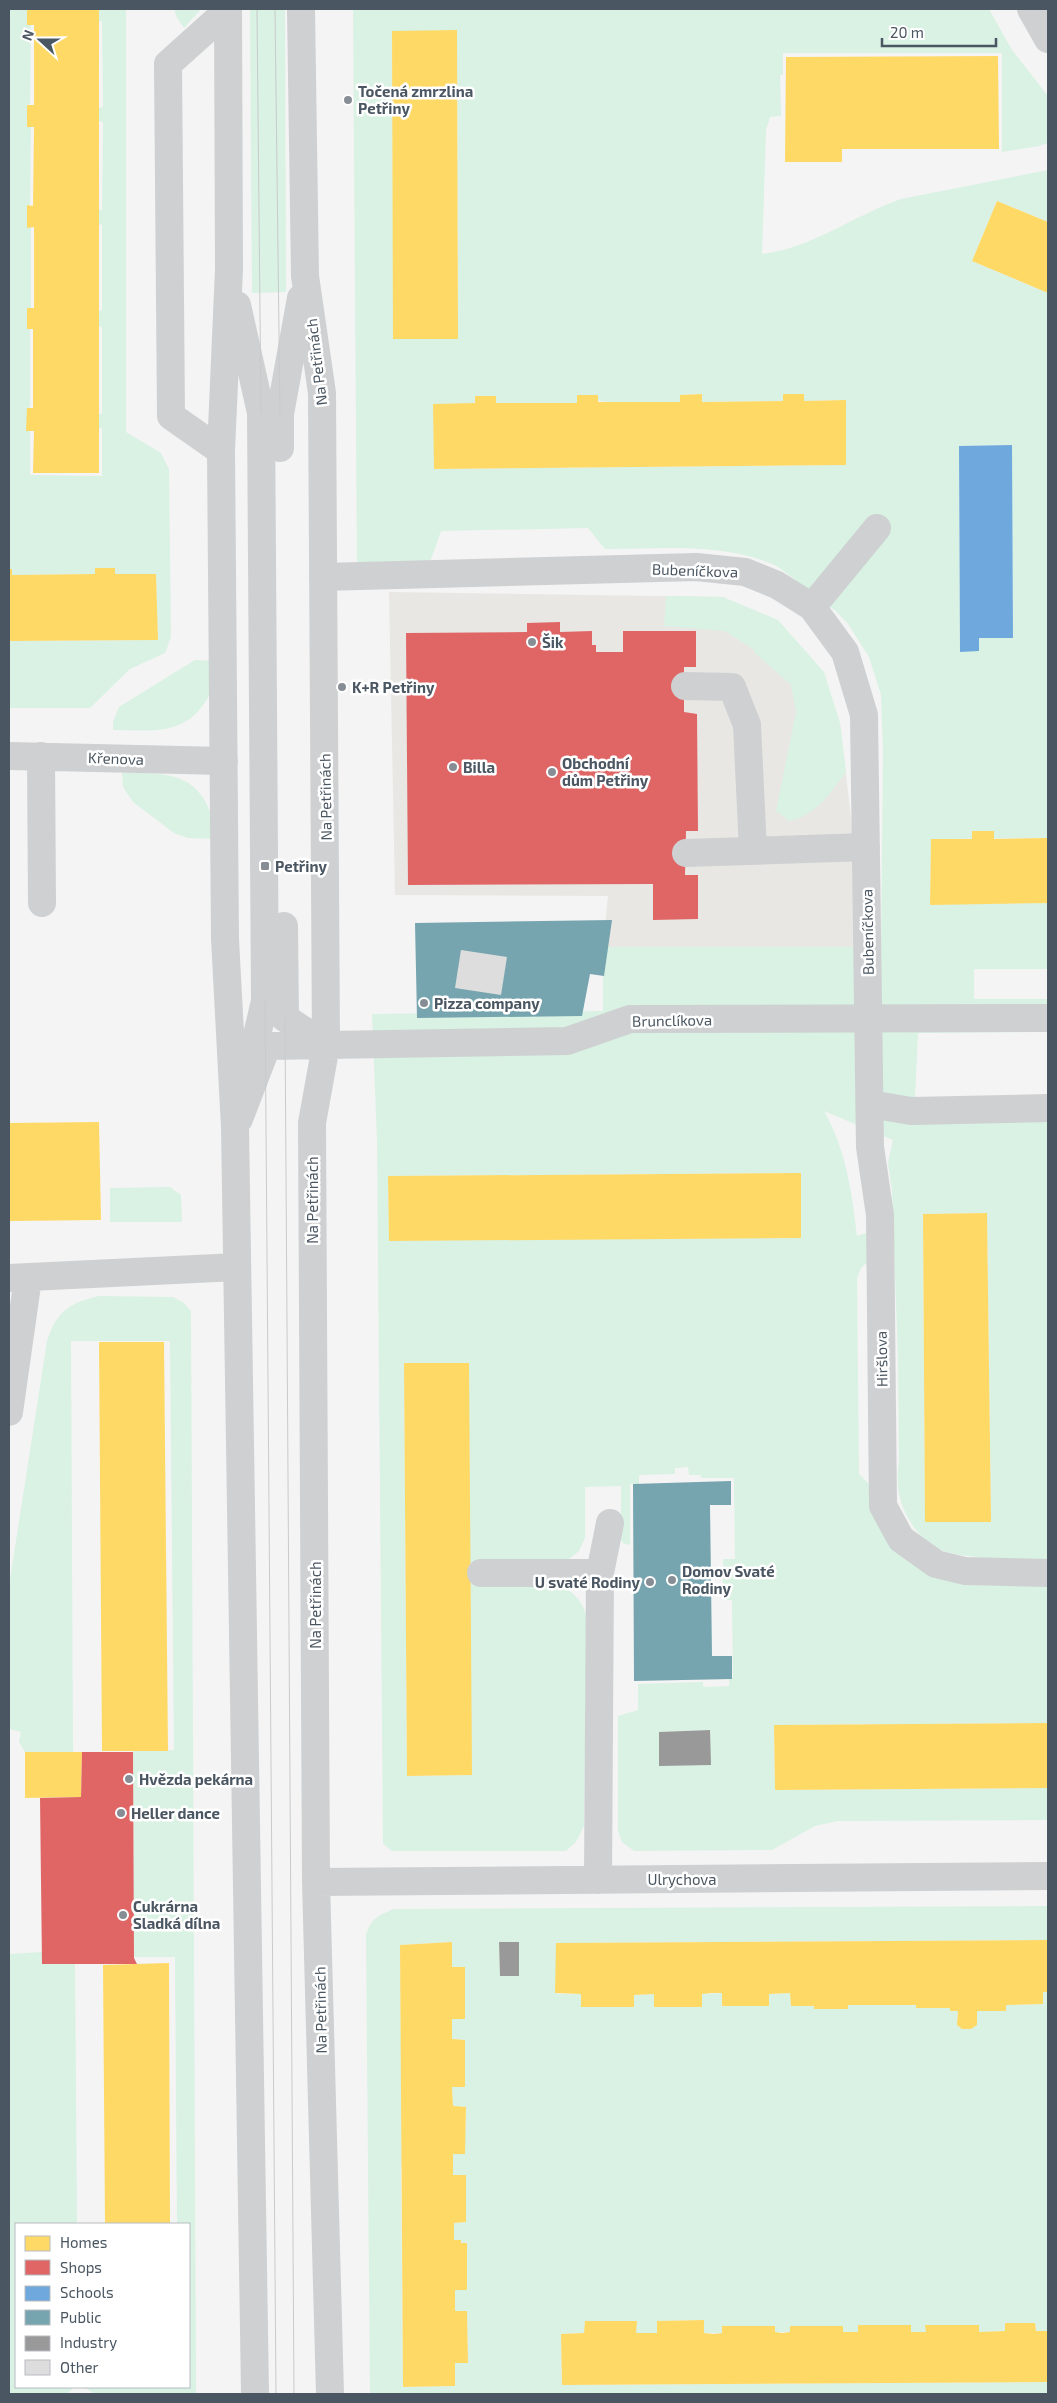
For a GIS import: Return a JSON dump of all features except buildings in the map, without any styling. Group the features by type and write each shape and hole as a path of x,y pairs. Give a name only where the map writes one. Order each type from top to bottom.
{"street":[{"name":"Na Petřinách","path":"301,9 305,276 322,393 326,1045 312,1123 316,1882 330,2394"},
{"path":"1031,9 1048,39"},
{"path":"228,10 230,269 221,451 225,939 236,1127 255,2394"},
{"path":"221,451 171,416 168,64 228,10"},
{"path":"230,269 261,413 265,856 265,1001 236,1127"},
{"path":"305,276 280,414 285,1018 326,1045"},
{"path":"812,607 877,528"},
{"name":"Bubeníčkova","path":"323,577 696,568 745,572 778,585 812,607 845,652 864,715 869,1018"},
{"path":"685,686 732,687 747,725 753,850"},
{"name":"Křenova","path":"9,756 224,762"},
{"path":"41,756 42,903"},
{"path":"686,853 866,847"},
{"name":"Hiršlova","path":"869,1018 871,1160 880,1215 883,1506 901,1539 936,1564 965,1571 1048,1573"},
{"name":"Brunclíkova","path":"236,1127 267,1046 567,1041 630,1019 1048,1018"},
{"path":"870,1104 911,1111 1048,1108"},
{"path":"9,1412 18,1278 194,1267 237,1267"},
{"path":"598,1880 600,1573 610,1523"},
{"path":"481,1573 600,1573"},
{"name":"Ulrychova","path":"316,1882 1048,1876"}],"shaded area":[{"path":"389,592 723,597 840,723 854,843 856,947 603,947 608,896 395,895"}],"green space":[{"path":"9,9 27,9 27,25 31,25 30,104 27,105 27,126 31,127 30,205 27,205 27,227 31,227 31,308 27,308 27,328 30,328 30,407 27,408 27,430 30,430 30,475 102,476 102,428 99,428 99,414 102,414 102,327 99,326 99,311 102,310 102,225 99,224 99,210 102,210 103,122 99,121 99,108 103,107 102,21 99,21 99,9 126,9 126,432 161,453 169,469 171,637 165,653 130,669 90,708 9,708 9,641 158,640 156,574 115,574 115,568 95,568 95,574 12,575 12,569 9,569"},
{"path":"174,9 201,9 184,28 177,18"},
{"path":"250,9 285,9 286,292 252,293"},
{"path":"353,9 989,9 1012,50 1048,96 1048,143 1002,152 1002,53 783,53 783,75 780,75 781,116 770,117 766,130 762,254 798,246 901,199 1048,170 1048,222 997,201 972,261 1048,293 1048,838 931,839 930,904 1048,903 1048,969 974,969 974,999 1048,999 1048,1032 918,1033 915,1098 1048,1098 1048,1560 973,1557 945,1551 935,1547 923,1538 907,1516 898,1483 898,1360 892,1190 888,1163 893,1140 824,1111 832,1126 843,1156 853,1203 857,1236 869,1232 870,1260 861,1268 857,1278 859,1474 871,1486 888,1545 914,1565 944,1577 1048,1587 1048,1723 774,1725 775,1790 1048,1788 1048,1820 838,1821 815,1826 772,1850 634,1851 622,1842 618,1831 618,1716 638,1710 638,1684 703,1682 703,1687 729,1686 729,1678 733,1678 732,1600 723,1600 723,1559 735,1559 734,1478 701,1478 701,1475 689,1475 688,1467 675,1468 675,1474 639,1475 639,1484 630,1484 630,1545 623,1543 621,1539 621,1486 585,1487 585,1538 579,1551 568,1560 557,1583 576,1597 583,1607 587,1619 584,1826 576,1842 566,1851 392,1851 383,1844 377,1140 372,1014 603,1011 603,947 881,947 883,752 881,695 869,657 848,624 837,612 777,566 756,558 736,553 692,548 605,549 588,528 441,531 429,565 357,566","holes":["457,31 458,339 394,339 392,32","702,394 702,402 783,401 783,394 804,394 804,401 845,400 846,465 434,469 475,403 475,396 495,396 496,403 577,403 577,395 590,399 615,402 680,402 681,395","1011,445 1013,638 979,638 979,651 960,651 959,446","801,1173 699,1238 389,1240 388,1176","987,1213 991,1522 925,1522 923,1214","468,1363 471,1775 407,1776 404,1364","710,1730 659,1766 659,1732"]},
{"path":"666,596 723,597 778,620 824,672 840,723 846,772 815,809 789,821 776,811 796,712 791,685 755,653 753,649 725,631 664,626"},
{"path":"195,660 213,661 212,682 211,692 206,701 191,718 182,724 160,730 113,730 113,722 119,707"},
{"path":"122,773 162,774 185,781 195,788 210,812 214,839 188,838 174,833 133,802 123,787"},
{"path":"170,1187 181,1195 182,1222 110,1222 110,1188"},
{"path":"99,1296 173,1297 184,1303 191,1311 196,2394 95,2394 86,2388 190,2388 190,2223 177,2223 175,1957 134,1957 133,1751 174,1750 170,1341 71,1341 73,1752 25,1752 19,1742 21,1732 9,1729 9,1586 47,1341 60,1315 72,1305"},
{"path":"1048,1906 1048,1940 557,1943 557,1980 555,1980 557,1994 581,1994 581,2007 634,2007 634,1995 654,1994 655,2007 702,2007 702,1994 722,1993 722,2006 769,2006 769,1994 790,1993 791,2006 814,2006 814,2008 848,2005 916,2005 916,2008 950,2008 950,2011 958,2011 957,2025 977,2011 1006,2011 1006,2005 1043,2004 1043,1992 1048,1992 1048,2331 1036,2331 1035,2323 1020,2323 1005,2331 979,2332 978,2325 926,2325 926,2332 911,2332 910,2325 858,2325 858,2332 843,2332 843,2326 791,2326 790,2332 775,2332 775,2326 722,2333 704,2333 703,2320 657,2321 657,2333 636,2333 636,2321 585,2321 584,2333 561,2334 562,2385 1048,2382 1048,2394 370,2394 366,1935 370,1925 376,1918 394,1909","holes":["452,1942 452,1967 465,1968 465,2019 452,2019 452,2039 465,2040 465,2087 452,2087 453,2106 466,2107 466,2131 402,2131 400,1945","499,1942 519,1943 519,1976 500,1976","453,2165 453,2175 466,2175 466,2222 454,2223 454,2240 467,2243 467,2290 455,2290 455,2311 467,2311 468,2363 455,2363 455,2386 403,2387 401,2166"]},
{"path":"42,1952 42,1964 75,1963 77,2223 15,2223 15,2388 74,2388 66,2394 9,2394 9,1954"}],"tram line":[{"path":"257,9 261,413"},
{"path":"275,9 280,414"},
{"path":"265,1001 276,2394"},
{"path":"285,1018 294,2394"}],"place":[{"name":"Točená zmrzlina Petřiny","path":"348,100"},
{"name":"Šik","path":"532,642"},
{"name":"K+R Petřiny","path":"342,687"},
{"name":"Billa","path":"453,767"},
{"name":"Obchodní dům Petřiny","path":"552,772"},
{"name":"Petřiny","path":"265,866"},
{"name":"Pizza company","path":"424,1003"},
{"name":"Domov Svaté Rodiny","path":"672,1580"},
{"name":"U svaté Rodiny","path":"650,1582"},
{"name":"Hvězda pekárna","path":"129,1779"},
{"name":"Heller dance","path":"121,1813"},
{"name":"Cukrárna Sladká dílna","path":"123,1915"}]}
